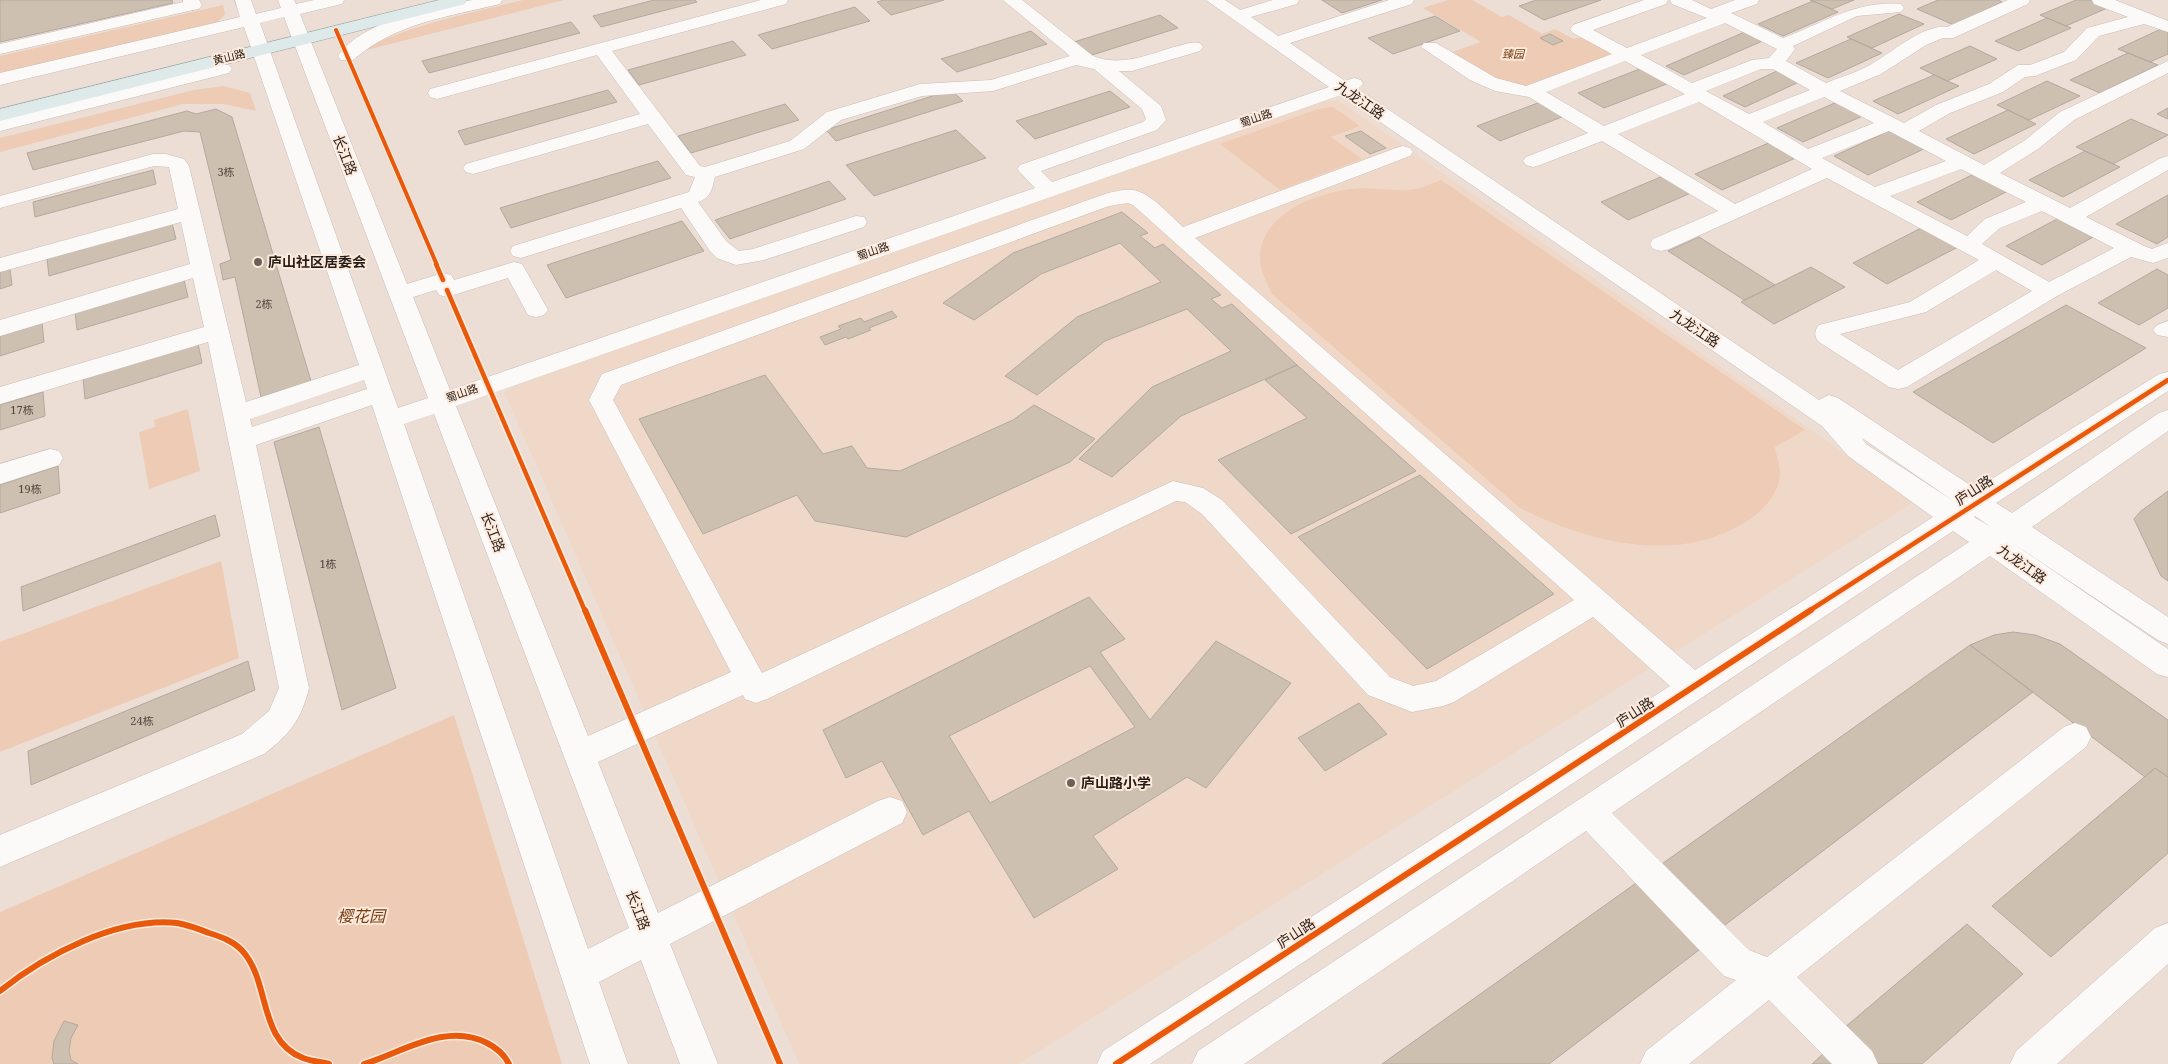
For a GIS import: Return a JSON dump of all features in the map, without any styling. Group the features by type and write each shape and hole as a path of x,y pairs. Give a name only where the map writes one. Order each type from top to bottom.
{"main road":[{"name":"黄山路","path":"0,115 151,77 251,41 293,19 394,0"},
{"name":"黄山路","path":"293,19 422,9 459,0"},
{"name":"黄山路","path":"19,92 134,64 251,41"}],"street":[{"path":"0,49 193,5 191,0"},
{"path":"0,125 223,69 251,41 293,19 336,0"},
{"path":"347,56 359,44 380,30 494,0"},
{"path":"438,93 780,0"},
{"path":"1011,0 1149,104 1154,110 1156,120 1150,126 1027,169 1044,185"},
{"name":"九龙江路","path":"1214,0 1251,7 1282,40 1344,81 1831,420 1857,450 1965,510 2001,534 2168,632"},
{"path":"1251,7 1291,0"},
{"path":"1282,40 1406,0"},
{"path":"1660,0 1579,29 1748,121 1828,170 1996,260 2049,291"},
{"path":"1678,0 1782,44 1786,49 1776,58 1777,63"},
{"path":"1430,47 1498,86 1511,91 1532,91 1719,16 1751,0"},
{"path":"1748,121 1827,91 1875,70 1920,42 2022,0"},
{"path":"2100,0 2139,10 2168,28"},
{"path":"1782,44 1810,35 1846,14 1860,10 1896,8"},
{"path":"316,80 324,66 359,35 422,9"},
{"path":"1807,157 1897,128 1996,88 2027,70 2070,56 2093,32 2139,10"},
{"name":"长江路","path":"293,19 648,937 699,1064"},
{"path":"134,64 178,48 218,28"},
{"path":"0,79 218,28 251,41 381,396 609,1064"},
{"path":"601,49 692,171 706,173 796,145 834,116 920,90 993,85 1075,60 1132,66 1194,47"},
{"path":"1533,161 1696,93 1758,64 1777,63 1897,128 2168,269"},
{"path":"1984,172 2031,145 2067,116 2168,66"},
{"path":"151,77 192,70 223,69"},
{"name":"蜀山路","path":"438,393 1344,81"},
{"path":"1532,91 1734,212"},
{"path":"473,168 652,117"},
{"path":"1180,236 1403,152"},
{"path":"0,202 160,160 177,163 179,166 239,427 294,688 288,711 274,728 253,744 0,851"},
{"path":"1873,195 1929,176 1962,161"},
{"path":"2070,217 2168,162"},
{"path":"1661,244 1828,170"},
{"path":"522,251 686,199 701,192 706,173"},
{"name":"蜀山路","path":"239,427 381,396 438,393 749,294 912,237 1044,185"},
{"path":"1596,601 1443,693 1412,699 1379,686 1212,507 1200,497 1186,491 1173,491 756,690 601,400 611,380 623,374 1105,200 1131,196 1140,201 1596,601 1693,687"},
{"path":"686,199 718,246 725,253 736,258 756,256 856,222"},
{"path":"1970,246 1974,238 2007,215 2044,204"},
{"path":"0,265 189,213"},
{"path":"912,237 935,261"},
{"path":"1996,260 1918,307 1828,330 1827,337 1898,380 2049,291 2138,252 2161,254 2168,250"},
{"path":"0,328 202,268"},
{"path":"399,294 444,280 447,290 514,269 536,310"},
{"path":"749,294 770,321"},
{"path":"0,396 217,331"},
{"name":"庐山路","path":"1116,1064 1965,510 2168,380"},
{"path":"1211,1064 2001,534 2168,419"},
{"path":"0,474 50,458"},
{"name":"九龙江路","path":"2001,534 2168,665"},
{"path":"579,755 750,678"},
{"path":"1659,1064 2075,737"},
{"path":"1588,811 1737,963 1770,976 1859,1064"},
{"path":"579,973 890,812"},
{"path":"2029,1064 2168,940"}],"shaded area":[{"name":"庐山路小学","path":"1338,100 1914,502 1019,1064 799,1064 504,392 520,382 1323,101"}],"green space":[{"path":"523,0 564,0 355,53 375,43 416,28"},
{"name":"臻园","path":"1448,0 1472,0 1502,17 1509,15 1542,34 1555,29 1573,39 1581,37 1609,52 1610,55 1528,89 1516,89 1449,53 1481,42 1423,8"},
{"path":"223,5 225,14 214,26 0,77 0,56"},
{"path":"224,86 250,93 256,111 223,104 183,104 0,152 0,138 194,90"},
{"path":"1333,107 1360,126 1331,137 1362,159 1280,190 1220,144 1318,109"},
{"path":"1441,180 1805,430 1775,447 1780,470 1779,481 1773,495 1757,514 1718,536 1690,543 1661,546 1602,539 1546,520 1520,508 1272,294 1260,263 1262,243 1269,229 1279,218 1292,209 1306,201 1350,189 1408,190"},
{"path":"188,409 200,471 149,489 139,432 155,427 154,420"},
{"path":"221,561 239,658 0,752 0,642"},
{"name":"樱花园","path":"454,715 562,1064 0,1064 0,912"}],"building":[{"path":"0,0 172,0 173,3 0,42"},
{"path":"654,0 695,0 697,2 601,27 593,16"},
{"path":"884,0 944,0 891,15 877,2"},
{"path":"1322,0 1382,0 1342,13"},
{"path":"1536,0 1601,0 1544,20 1519,6"},
{"path":"1810,0 1854,0 1832,9"},
{"path":"1938,0 1998,0 2002,2 1954,25 1917,9"},
{"path":"2076,0 2097,0 2112,6 2066,26 2040,15"},
{"path":"1813,1 1838,12 1783,36 1758,24"},
{"path":"855,7 870,21 772,49 758,35"},
{"path":"1899,14 1924,24 1872,48 1847,37"},
{"path":"1160,15 1178,28 1092,55 1074,42"},
{"path":"1435,16 1460,31 1393,54 1368,38"},
{"path":"2047,18 2071,28 2018,51 1995,41"},
{"path":"571,22 580,33 429,73 422,61"},
{"path":"2163,28 2168,30 2168,54 2150,62 2118,49"},
{"path":"1031,31 1047,44 957,72 941,59"},
{"path":"1747,31 1765,40 1684,75 1666,66"},
{"path":"1550,34 1563,41 1553,45 1540,38"},
{"path":"1851,39 1882,53 1828,78 1796,63"},
{"path":"733,41 746,55 639,85 628,70"},
{"path":"1970,46 1997,59 1947,81 1920,68"},
{"path":"2128,53 2158,65 2100,93 2070,80"},
{"path":"1642,68 1669,83 1604,108 1578,93"},
{"path":"1777,71 1799,82 1745,107 1723,96"},
{"path":"1934,75 1959,86 1898,114 1873,101"},
{"path":"2047,81 2080,96 2029,120 1997,105"},
{"path":"608,90 617,102 465,145 458,131"},
{"path":"951,90 963,101 836,141 826,130"},
{"path":"1110,91 1130,107 1035,139 1016,121"},
{"path":"1543,101 1567,115 1500,141 1477,126"},
{"path":"1837,102 1865,115 1803,142 1777,128"},
{"path":"785,104 799,120 691,153 678,136"},
{"path":"2168,108 2168,119 2157,114"},
{"path":"216,109 232,117 311,381 261,397 235,277 223,280 220,264 231,260 200,132 184,131 33,170 27,153 187,111 196,114"},
{"path":"2008,110 2036,124 1974,154 1946,139"},
{"path":"2131,119 2168,135 2113,164 2076,147"},
{"path":"956,130 986,158 874,196 846,165"},
{"path":"1891,130 1926,148 1868,175 1834,156"},
{"path":"1361,131 1386,148 1370,154 1345,136"},
{"path":"1771,142 1798,157 1722,190 1695,174"},
{"path":"2085,151 2120,167 2063,197 2029,180"},
{"path":"658,161 671,178 511,228 500,208"},
{"path":"153,170 156,184 35,217 33,202"},
{"path":"1976,173 2010,190 1951,220 1917,202"},
{"path":"1663,176 1691,193 1628,220 1601,202"},
{"path":"829,181 846,199 730,239 715,220"},
{"path":"2168,195 2168,237 2157,244 2116,224"},
{"path":"1122,212 1148,233 1140,236 1155,248 1163,244 1221,295 1211,299 1222,308 1232,304 1297,365 1181,416 1112,477 1079,459 1152,387 1231,351 1187,309 1105,341 1037,395 1005,376 1077,317 1161,282 1120,243 1041,274 974,320 943,303 1013,253"},
{"path":"2059,218 2095,236 2042,265 2006,246"},
{"path":"682,221 704,251 566,298 547,265"},
{"path":"172,223 176,239 49,276 47,259"},
{"path":"1923,227 1958,247 1887,284 1853,263"},
{"path":"1699,237 1775,285 1744,300 1668,251"},
{"path":"1811,267 1845,287 1774,324 1741,302"},
{"path":"10,269 12,285 0,289 0,271"},
{"path":"2157,269 2168,275 2168,308 2139,325 2098,303"},
{"path":"184,280 188,297 77,330 75,311"},
{"path":"2066,305 2146,348 1993,443 1913,392"},
{"path":"892,311 897,317 848,339 846,337 825,345 820,337 841,329 838,326 861,318 864,322"},
{"path":"42,323 44,342 0,356 0,336"},
{"path":"198,343 202,363 85,399 83,378"},
{"path":"1297,365 1416,471 1291,534 1218,460 1307,418 1265,380"},
{"path":"765,375 823,454 852,446 867,468 900,471 1013,420 1034,405 1095,439 1070,462 906,537 815,521 797,495 703,534 639,419"},
{"path":"43,392 45,416 0,430 0,405"},
{"path":"319,427 396,688 342,710 274,442"},
{"path":"58,466 60,493 0,513 0,485"},
{"path":"1420,475 1554,594 1427,669 1298,537"},
{"path":"2168,491 2168,581 2161,576 2134,519 2141,511"},
{"path":"215,515 220,536 23,611 21,587"},
{"path":"1089,597 1125,639 1100,652 1150,720 1216,641 1291,683 1206,788 1187,777 1093,836 1118,869 1034,918 969,811 923,835 882,761 846,778 823,730","holes":["1090,666 1135,727 990,803 949,736"]},
{"path":"2013,632 2035,635 2060,644 2168,720 2168,777 2155,768 2145,777 1970,645 1994,635"},
{"path":"1970,645 2033,692 1721,928 1659,866"},
{"path":"248,661 255,690 31,785 28,751"},
{"path":"1359,703 1387,734 1325,771 1298,738"},
{"path":"2155,768 2168,777 2168,853 2051,957 1992,906"},
{"path":"1639,881 1703,947 1549,1064 1382,1064"},
{"path":"1967,924 2023,974 1922,1064 1879,1064 1844,1028"},
{"path":"64,1021 78,1025 71,1038 69,1051 71,1060 78,1064 54,1064 52,1058 54,1041"},
{"path":"1824,1053 1835,1064 1812,1064"}],"cycle path":[{"path":"336,30 443,280"},
{"path":"447,290 780,1064"},
{"path":"1116,1064 1975,503 2168,380"},
{"path":"0,991 16,978 57,954 103,935 149,924 174,923 185,925 225,939 241,950 255,971 269,1022 276,1037 286,1049 303,1058 329,1064"},
{"path":"364,1064 444,1036 460,1035 476,1037 491,1045 506,1058 509,1064"}],"place":[{"name":"庐山社区居委会","path":"258,262"},
{"name":"庐山路小学","path":"1071,783"}]}
